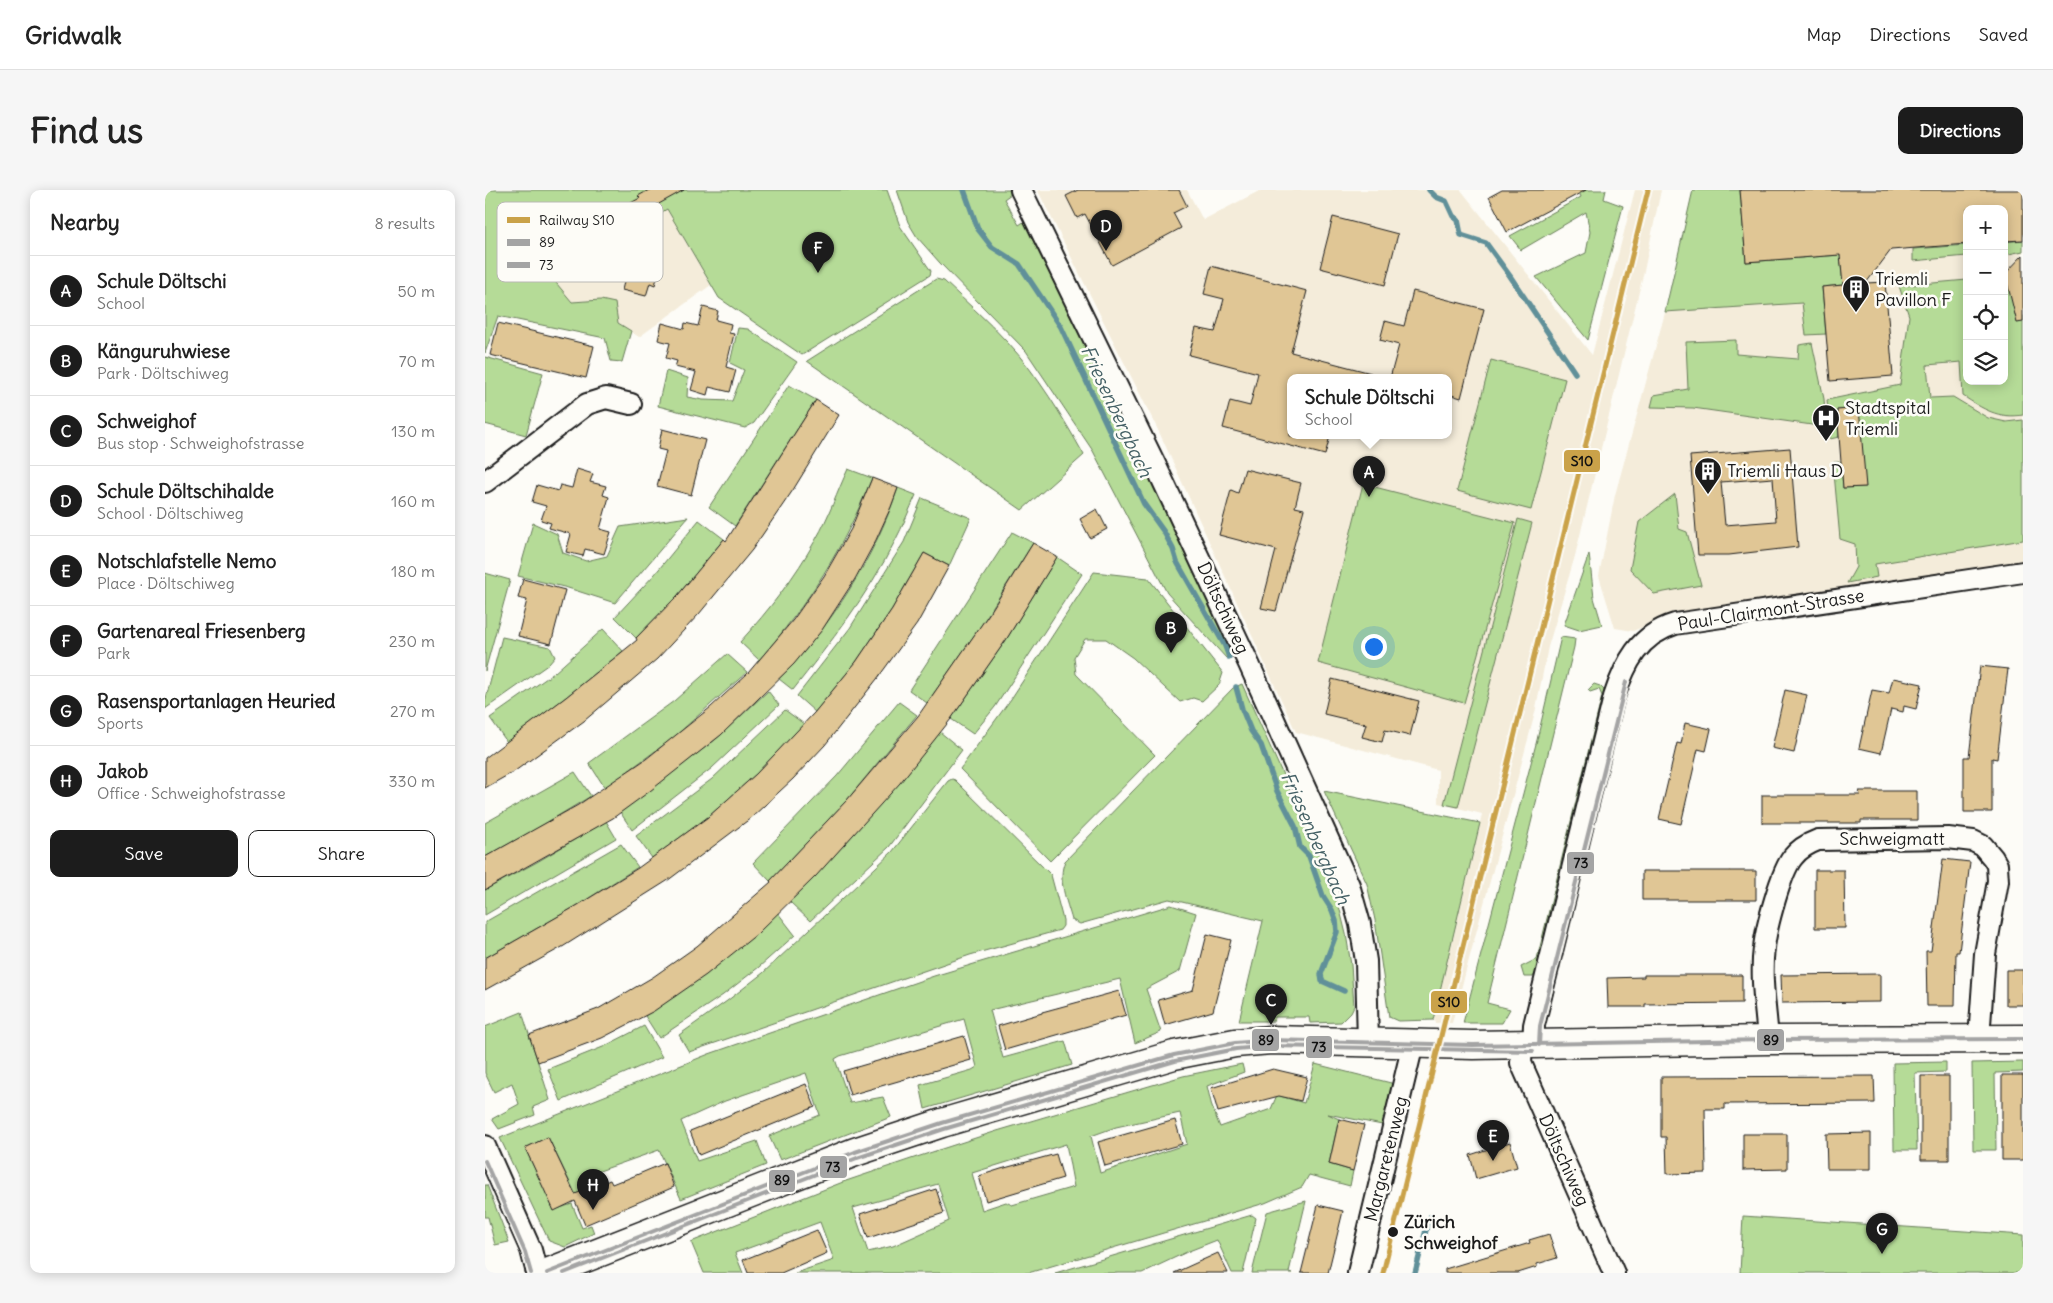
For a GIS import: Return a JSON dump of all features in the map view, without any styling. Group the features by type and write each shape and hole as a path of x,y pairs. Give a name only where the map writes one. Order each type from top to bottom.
{"main road":[{"path":"547,1273 855,1152 942,1123 1174,1054 1235,1043 1271,1040 1527,1045 1768,1040 2023,1039"}],"street":[{"name":"Döltschiweg","path":"1021,190 1155,464 1249,664 1349,885 1360,924 1366,961 1368,1043"},
{"path":"485,482 587,404 606,398 631,404"},
{"name":"Paul-Clairmont-Strasse","path":"1527,1045 1534,1025 1614,697 1628,660 1644,640 1658,630 1675,624 2023,572"},
{"name":"Schweigmatt","path":"1768,1040 1763,976 1764,948 1770,916 1783,878 1793,857 1810,843 1818,840 1889,838 1948,838 1973,841 1983,846 1997,865 1998,881 1985,954 1979,1039"},
{"name":"Margaretenweg","path":"1358,1273 1413,1044"},
{"name":"Döltschiweg","path":"1527,1045 1521,1063 1614,1273"},
{"path":"485,1146 527,1242 537,1273"}],"shaded area":[{"path":"1040,190 1187,190 1203,220 1261,190 1461,190 1592,355 1635,190 1661,190 1644,271 1575,556 1548,647 1535,713 1452,1023 1435,1023 1434,1013 1482,814 1438,803 1438,770 1296,732 1160,434 1038,191"},
{"name":"Stadtspital Triemli","path":"1693,190 2023,190 2023,562 1667,617 1633,631 1615,628 1599,576 1615,495 1666,309"},
{"path":"667,209 711,285 639,337 618,323 601,300 572,302 555,282 663,282 663,211"}],"green space":[{"path":"485,190 887,190 900,226 931,271 930,275 802,355 719,298 667,209 663,211 663,202 497,202 497,282 555,282 572,302 601,300 615,303 618,323 631,331 622,362 611,361 605,338 498,316 485,353"},
{"path":"897,190 1009,190 1011,194 1004,199 1019,225 1025,221 1120,411 1234,654 1226,658 1167,593 1093,451 1026,351 917,237 908,222"},
{"path":"1578,190 1606,190 1604,199 1623,206 1588,340 1536,277 1586,253 1590,232 1586,212 1521,250 1510,236 1581,197"},
{"path":"1693,190 1740,190 1746,262 1840,255 1843,285 1822,287 1826,334 1806,335 1802,303 1665,312"},
{"path":"2023,240 2023,251 2008,254 2008,242"},
{"path":"1963,245 1963,256 1913,261 1913,249"},
{"path":"936,279 944,281 992,326 1029,368 1049,396 1084,455 1022,510 807,361"},
{"path":"1963,280 1963,385 2008,385 2008,283 2023,316 2023,415 2006,416 1991,412 1963,396 1961,362 1927,365 1930,398 1953,397 1988,418 2006,422 2023,420 2023,540 1875,564 1877,577 1847,583 1856,567 1855,544 1840,539 1833,462 1841,462 1843,488 1865,487 1858,408 1837,410 1839,437 1830,439 1827,400 1900,385 1909,316 1899,286"},
{"path":"738,328 748,329 797,362 754,423 745,428 658,406 666,371 688,378 687,397 703,400 732,401 744,370 730,363"},
{"path":"1736,340 1736,354 1798,359 1799,345 1812,343 1824,399 1826,427 1693,408 1651,407 1654,395 1688,389 1686,342"},
{"path":"485,357 543,373 526,435 485,424"},
{"path":"1491,360 1565,379 1531,510 1457,491"},
{"path":"789,385 816,400 735,526 709,507"},
{"path":"848,469 872,478 861,504 837,552 809,596 759,660 740,642 781,593 808,553 821,531"},
{"path":"1363,484 1515,523 1464,703 1318,663"},
{"path":"898,488 916,495 895,541 861,599 793,690 779,679 816,637 864,566 877,540"},
{"path":"1675,494 1679,529 1687,532 1701,585 1654,594 1630,569 1639,522"},
{"path":"922,498 971,518 949,566 924,553 892,609 856,662 815,712 797,696 850,628 904,542"},
{"path":"688,517 615,603 568,588 518,576 533,523 557,534 563,553 586,561 607,556 620,527"},
{"path":"1518,519 1532,523 1458,807 1444,804"},
{"path":"699,520 724,539 678,595 636,638 615,617 655,574"},
{"path":"1012,532 1033,543 982,624 927,703 909,690"},
{"path":"1589,554 1594,598 1602,625 1579,630 1564,625"},
{"path":"1057,557 1082,574 995,707 973,734 951,719 1006,640"},
{"path":"1094,572 1148,578 1223,673 1219,685 1202,701 1193,698 1180,702 1133,658 1106,639 1085,639 1074,657 1076,674 1155,755 1050,861 960,769 1011,699"},
{"path":"485,573 510,580 485,671"},
{"path":"603,629 623,651 507,742 490,718 554,673"},
{"path":"502,637 550,647 555,657 549,664 485,709 485,702"},
{"path":"1561,637 1575,639 1574,647 1487,1003 1510,1009 1502,1023 1463,1023 1537,740"},
{"path":"727,654 747,672 673,738 605,788 589,763 674,701"},
{"path":"1242,684 1324,866 1339,906 1351,965 1354,1006 1341,1022 1310,1023 1309,1017 1275,1017 1274,1021 1239,1021 1263,921 1169,899 1080,924 1072,920 1062,883 1065,861 1233,688"},
{"path":"1594,684 1604,690 1604,696 1537,970 1533,977 1524,977 1521,967 1537,959 1602,696 1599,689 1590,692 1588,690"},
{"path":"768,691 779,705 712,768 632,830 620,812 715,740"},
{"path":"899,702 917,715 847,800 770,881 753,863 837,776"},
{"path":"785,710 804,724 756,774 708,817 652,858 636,836 712,779"},
{"path":"940,732 962,750 889,847 810,921 790,902 867,819"},
{"path":"575,772 591,796 485,857 485,823"},
{"path":"952,779 1051,875 1063,920 1063,926 1060,930 970,955 689,1052 679,1035 763,973 792,946 892,852 948,781"},
{"path":"1324,791 1480,823 1433,1020 1398,1021 1389,1017 1375,920 1367,884"},
{"path":"606,821 616,838 485,915 485,890"},
{"path":"621,844 638,867 578,905 485,958 485,922"},
{"path":"1171,905 1196,913 1180,971 1146,989 1161,1032 1135,1043 1120,979 990,1010 1003,1058 1065,1041 1072,1065 925,1109 920,1085 977,1067 964,1019 840,1056 835,1059 850,1103 883,1097 891,1117 780,1160 769,1136 820,1115 806,1073 725,1101 681,1121 697,1161 757,1141 766,1165 681,1199 659,1150 588,1175 591,1186 576,1195 548,1137 525,1148 554,1210 572,1204 582,1228 591,1225 594,1233 565,1247 549,1241 500,1138 709,1054 934,976"},
{"path":"778,913 795,935 759,967 723,995 659,1038 645,1016 713,969"},
{"path":"522,1012 550,1100 533,1107 535,1115 499,1129 492,1119 519,1104 512,1083 494,1092 485,1073 485,1027"},
{"path":"644,1026 662,1057 561,1101 548,1069 603,1047"},
{"path":"1946,1062 1946,1072 1915,1073 1917,1150 1894,1150 1893,1063"},
{"path":"2023,1062 2023,1072 1995,1073 1996,1150 1973,1150 1972,1063"},
{"path":"1242,1064 1244,1072 1207,1086 1212,1107 1220,1127 1271,1109 1277,1095 1304,1103 1315,1064 1395,1084 1382,1125 1328,1114 1339,1119 1329,1164 1353,1171 1350,1186 1309,1175 1302,1187 1265,1203 1028,1273 795,1273 834,1260 820,1222 735,1253 743,1273 704,1273 691,1242 843,1182 920,1156 997,1131 1183,1076","holes":["1180,1113 1187,1144 1100,1173 1091,1136 1116,1127","1066,1144 1074,1187 1012,1205 1006,1202 982,1210 972,1173","938,1184 949,1221 893,1246 868,1252 853,1208"]},
{"path":"485,1185 487,1185 509,1242 495,1245 488,1217 485,1217"},
{"path":"1306,1201 1289,1272 1292,1273 1252,1273 1267,1212"},
{"path":"1252,1215 1256,1218 1243,1273 1232,1273 1217,1240 1142,1273 1055,1273"},
{"path":"1743,1216 2023,1235 2023,1273 1740,1273"}],"building":[{"path":"649,190 684,190 662,202 633,202 640,198 638,196"},
{"path":"1078,190 1179,190 1187,206 1173,213 1181,228 1112,265 1085,214 1077,218 1066,196"},
{"path":"1502,190 1586,190 1507,232 1489,197"},
{"path":"1740,190 2023,190 2023,240 2008,241 2008,205 1963,205 1963,244 1891,250 1866,283 1885,282 1893,376 1830,381 1822,287 1843,285 1840,255 1746,262"},
{"path":"1333,217 1398,234 1385,285 1320,268"},
{"path":"2023,255 2023,322 2017,323 2008,286 2008,271"},
{"path":"1211,266 1307,291 1291,352 1371,373 1287,374 1287,439 1329,439 1325,455 1223,428 1230,401 1250,406 1258,373 1189,355 1196,328 1215,332 1224,299 1204,294"},
{"path":"624,282 656,282 655,285 650,283 646,296 622,290"},
{"path":"1413,291 1484,309 1461,398 1452,395 1452,374 1391,374 1399,345 1380,340 1385,321 1404,326"},
{"path":"703,307 718,311 716,320 731,324 729,333 734,334 726,367 736,370 730,392 709,387 707,395 691,390 696,372 675,367 677,361 666,358 670,343 658,340 662,323 684,329 685,323 698,326"},
{"path":"498,323 594,346 586,378 490,355"},
{"path":"816,400 839,415 793,490 752,550 699,614 657,659 584,721 515,771 485,788 485,758 637,640 636,638 678,595 724,539 726,541"},
{"path":"1859,408 1866,487 1843,488 1837,410"},
{"path":"662,429 705,440 691,495 657,486 666,451 658,449"},
{"name":"Triemli Haus D","path":"1790,448 1798,547 1729,555 1698,555 1690,456","holes":["1773,478 1776,521 1725,525 1721,482"]},
{"path":"577,469 593,474 590,482 606,486 603,495 609,497 600,529 611,532 604,554 585,549 583,556 566,552 571,534 549,528 551,523 541,520 546,506 532,502 537,485 558,491 560,485 572,488"},
{"path":"1245,469 1301,483 1295,507 1304,509 1276,611 1261,608 1276,550 1219,535 1231,490 1238,493"},
{"path":"872,478 898,488 891,507 855,579 822,630 794,664 721,735 650,791 613,818 485,890 485,857 578,805 646,759 711,707 748,673 793,620 824,576 851,529"},
{"path":"1097,509 1107,529 1090,538 1080,519"},
{"path":"1033,543 1057,557 1006,640 951,719 900,783 816,876 757,934 706,975 654,1011 602,1038 538,1062 529,1035 598,1009 653,977 697,946 771,882 847,800 918,716 991,611"},
{"path":"924,553 949,566 917,624 825,745 793,779 751,818 667,881 564,946 485,990 485,958 638,868 708,817 756,774 814,713 856,662 892,609"},
{"path":"523,579 565,590 551,644 518,636 527,600 518,598"},
{"path":"1980,666 2008,669 1997,759 1992,758 1992,812 1964,812 1964,757 1969,757"},
{"path":"1893,678 1922,684 1916,709 1904,706 1903,712 1891,709 1881,753 1859,748 1872,690 1889,693"},
{"path":"1332,679 1419,701 1410,736 1385,730 1382,742 1362,737 1366,724 1324,714"},
{"path":"1785,690 1807,695 1794,753 1772,748"},
{"path":"1685,723 1711,729 1706,751 1698,749 1681,824 1659,819 1677,743 1681,744"},
{"path":"1859,791 1917,791 1917,820 1861,820 1861,823 1762,823 1762,795 1860,795"},
{"path":"1943,859 1970,862 1959,952 1956,952 1955,1006 1927,1006 1926,951 1931,951"},
{"path":"1815,870 1844,870 1845,928 1815,928"},
{"path":"1642,871 1756,871 1756,900 1642,900"},
{"path":"1207,934 1231,940 1213,1011 1165,1025 1158,1000 1193,990"},
{"path":"2006,970 2023,970 2023,1005 2006,1005"},
{"path":"1880,974 1880,1002 1782,1003 1781,975"},
{"path":"1644,975 1742,975 1742,1003 1645,1004 1645,1007 1608,1007 1607,978 1644,977"},
{"path":"1119,991 1126,1015 1005,1050 998,1026"},
{"path":"964,1036 971,1060 850,1095 843,1071"},
{"path":"1273,1069 1307,1077 1301,1101 1279,1096 1218,1112 1211,1088"},
{"path":"2002,1075 2023,1075 2023,1160 2002,1160"},
{"path":"1874,1076 1875,1103 1725,1104 1725,1109 1705,1109 1706,1173 1667,1174 1666,1137 1661,1137 1661,1077"},
{"path":"1921,1076 1949,1076 1949,1160 1921,1160"},
{"path":"806,1084 815,1107 699,1155 690,1131"},
{"path":"1339,1119 1364,1125 1353,1171 1329,1164"},
{"path":"1175,1120 1182,1144 1105,1166 1098,1142"},
{"path":"1871,1133 1871,1169 1827,1169 1826,1134"},
{"path":"1743,1134 1787,1134 1787,1169 1743,1170"},
{"path":"548,1137 575,1194 610,1180 612,1184 622,1181 665,1163 674,1187 585,1225 575,1201 554,1211 525,1148"},
{"path":"1510,1142 1517,1167 1476,1179 1470,1155"},
{"path":"1056,1154 1063,1178 986,1201 979,1176"},
{"path":"936,1189 944,1213 868,1238 860,1214"},
{"path":"1318,1205 1343,1211 1328,1273 1301,1273"},
{"path":"817,1230 827,1253 781,1273 748,1273 743,1260"},
{"path":"1549,1234 1557,1258 1537,1264 1537,1267 1518,1273 1445,1273 1445,1269 1530,1243 1529,1240"},
{"path":"1218,1253 1228,1273 1174,1273"}],"waterway":[{"name":"Friesenbergbach","path":"964,190 978,229 992,247 1019,264 1061,327 1144,504 1164,532 1177,562 1225,646 1229,657"},
{"path":"1429,190 1436,197 1446,201 1453,216 1458,220 1461,235 1486,243 1575,373"},
{"name":"Friesenbergbach","path":"1236,687 1251,731 1261,745 1277,791 1295,826 1300,847 1309,856 1323,896 1332,910 1336,921 1337,932 1321,974 1322,981 1344,991"},
{"name":"Friesenbergbach","path":"1415,1273 1430,1217"}],"rail line":[{"name":"S10","path":"1383,1273 1648,190"}],"transit line":[{"name":"73","path":"1539,1045 1540,1026 1626,682"},
{"name":"89","path":"547,1273 855,1152 942,1123 1174,1055 1235,1043 1271,1040 1473,1045 1768,1040 2023,1039"},
{"name":"73","path":"564,1273 857,1158 944,1129 1175,1061 1236,1049 1271,1046 1533,1051"},
{"name":"73","path":"485,1161 525,1252 531,1273"}],"place":[{"name":"Schule Döltschihalde","path":"1106,251"},
{"name":"Gartenareal Friesenberg","path":"818,273"},
{"name":"Triemli Pavillon F","path":"1856,313"},
{"name":"Stadtspital Triemli","path":"1826,442"},
{"name":"Triemli Haus D","path":"1708,495"},
{"name":"Schule Döltschi","path":"1369,497"},
{"name":"Känguruhwiese","path":"1171,653"},
{"name":"Schweighof","path":"1271,1025"},
{"name":"Notschlafstelle Nemo","path":"1493,1161"},
{"name":"Jakob","path":"593,1210"},
{"name":"Zürich Schweighof","path":"1393,1232"},
{"name":"Rasensportanlagen Heuried","path":"1882,1254"}]}
